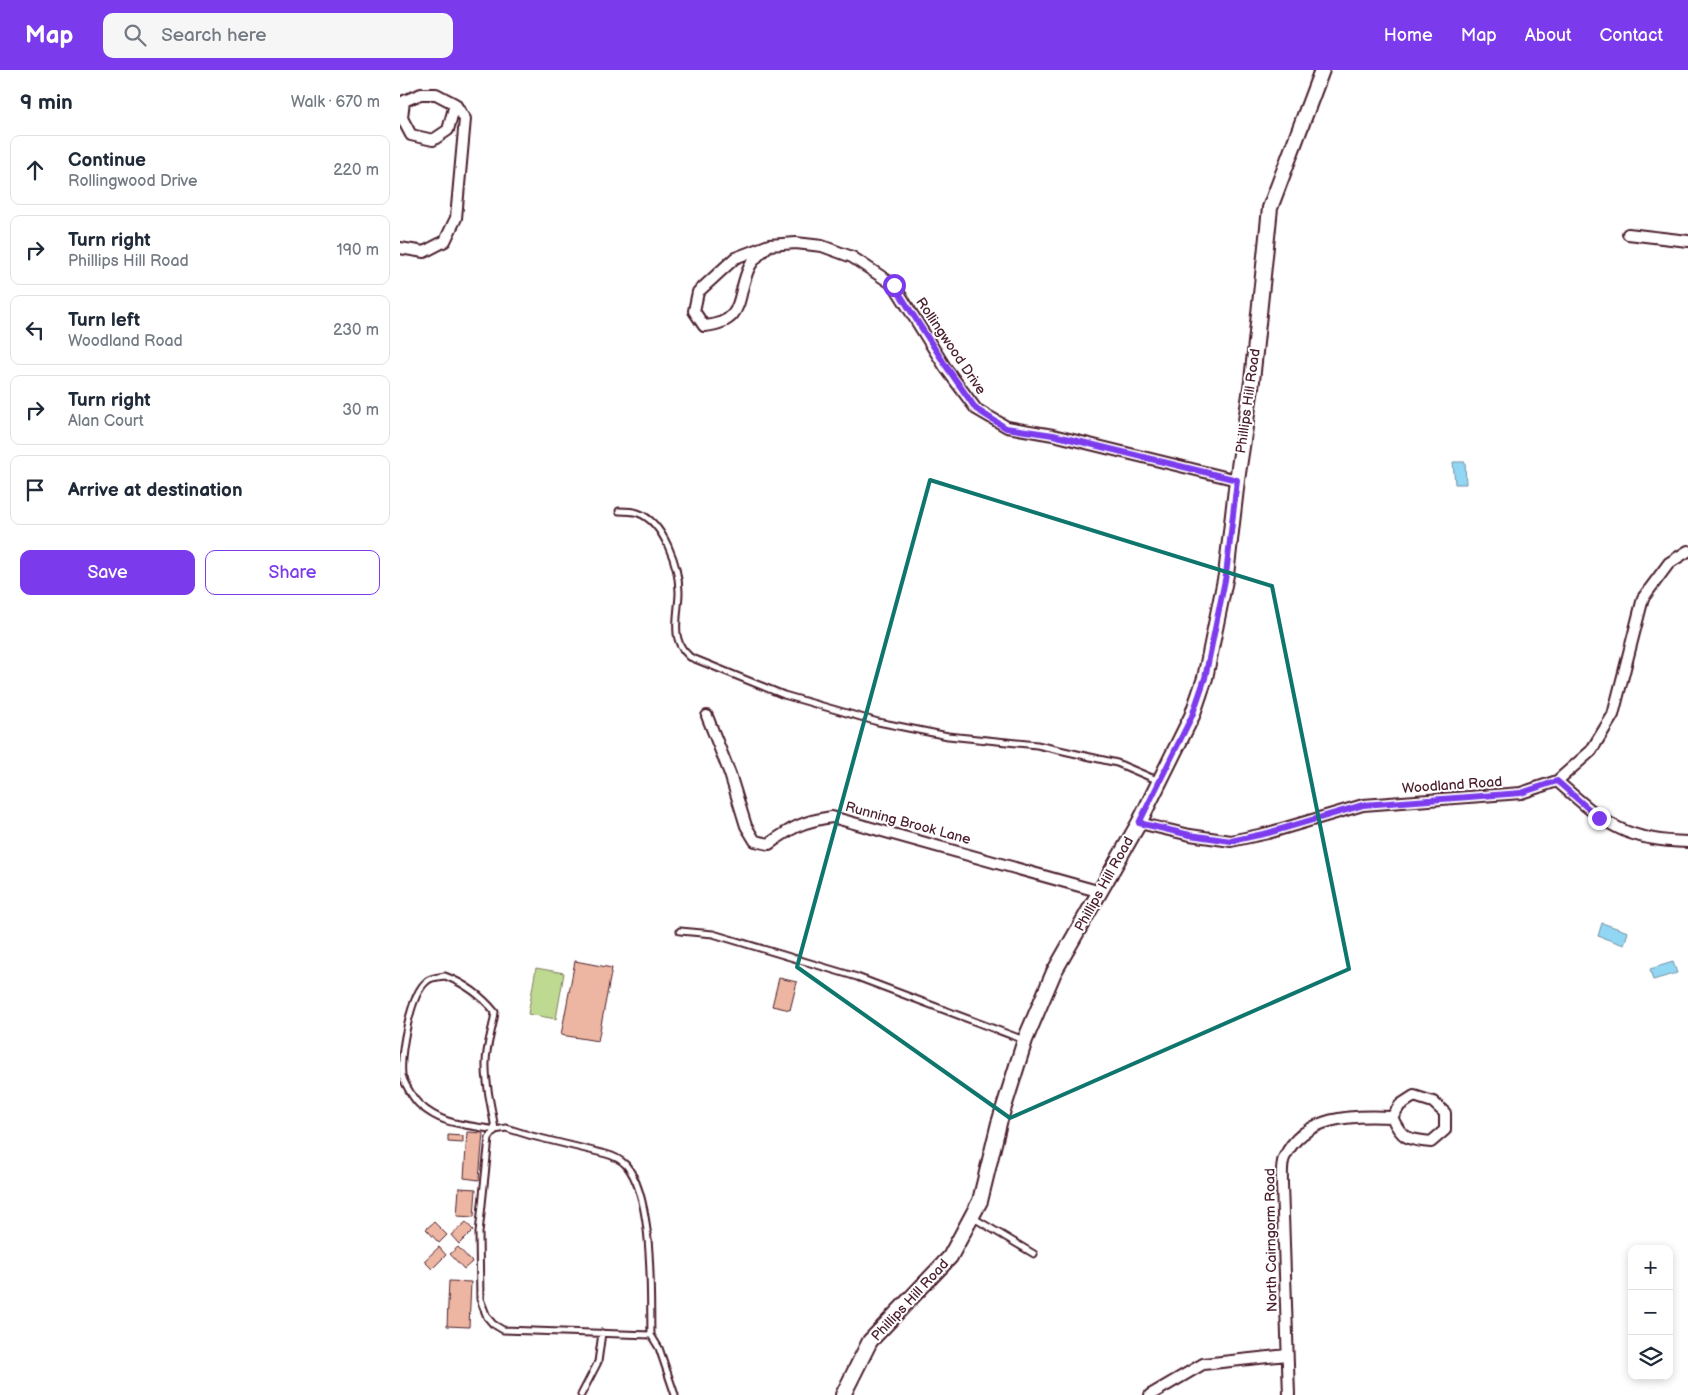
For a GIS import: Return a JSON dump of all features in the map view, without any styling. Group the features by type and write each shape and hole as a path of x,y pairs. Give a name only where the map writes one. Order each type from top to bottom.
{"street":[{"name":"Phillips Hill Road","path":"843,1395 870,1341 906,1300 950,1256 972,1217 980,1201 999,1122 1025,1040 1054,972 1139,823 1192,716 1205,678 1226,575 1237,480 1252,381 1270,208 1322,70"},
{"path":"400,248 424,252 444,241 456,218 465,120 455,104 436,94 421,94 404,101 402,118 411,135 433,140 448,130 455,104"},
{"path":"1628,234 1688,241"},
{"name":"Rollingwood Drive","path":"769,245 750,265 738,306 727,321 721,324 704,326 694,311 698,292 735,258 769,245 796,243 822,246 852,257 894,285 976,409 1006,428 1053,435 1237,480"},
{"name":"Woodland Road","path":"1139,823 1190,835 1231,841 1268,833 1363,805 1521,793 1557,781 1591,751 1613,715 1643,598 1669,563 1688,551"},
{"name":"Running Brook Lane","path":"707,716 730,774 746,826 755,841 769,844 793,827 808,820 832,817 1100,892"},
{"path":"1557,781 1599,818 1630,835 1667,842 1688,842"},
{"path":"1414,1096 1433,1102 1445,1113 1445,1130 1431,1142 1412,1140 1399,1132 1392,1117 1400,1105 1414,1096"},
{"name":"North Cairngorm Road","path":"1289,1395 1282,1184 1283,1159 1297,1139 1322,1122 1355,1115 1392,1117"},
{"path":"1150,1395 1203,1364 1287,1355"}],"lane":[{"path":"619,511 638,513 650,521 670,550 678,578 677,637 681,648 698,661 784,695 878,722 948,736 989,739 1054,748 1117,763 1160,781"},
{"path":"680,931 713,934 857,977 1025,1040"},
{"path":"651,1335 503,1330 493,1324 487,1317 480,1299 479,1233 489,1138 495,1130 492,1106 486,1085 486,1061 494,1012 484,999 463,983 445,976 428,979 417,991 406,1025 402,1075 418,1104 453,1125 495,1130 506,1128 606,1154 618,1158 626,1166 640,1192 645,1213 651,1335 659,1348 675,1395"},
{"path":"972,1217 1034,1254"},
{"path":"581,1395 598,1362 602,1333"}],"highlighted area":[{"path":"930,480 1272,586 1349,969 1010,1118 797,967"}],"green space":[{"path":"536,968 564,973 556,1019 528,1014"}],"water":[{"path":"1453,462 1465,462 1466,484 1455,484"},
{"path":"1602,923 1628,932 1624,945 1598,936"},
{"path":"1673,962 1677,973 1653,980 1650,969"}],"building":[{"path":"575,961 612,968 598,1041 561,1035"},
{"path":"779,978 797,982 790,1010 772,1006"},
{"path":"467,1132 483,1133 479,1180 464,1178"},
{"path":"448,1135 463,1136 463,1143 448,1142"},
{"path":"459,1188 476,1189 474,1217 457,1216"},
{"path":"434,1222 447,1235 439,1243 426,1229"},
{"path":"466,1222 473,1230 459,1244 451,1235"},
{"path":"439,1247 446,1255 432,1269 424,1261"},
{"path":"458,1247 472,1262 464,1269 450,1254"},
{"path":"449,1281 471,1282 469,1327 447,1326"}],"route":[{"path":"894,285 976,409 1006,428 1053,435 1237,480 1226,575 1205,678 1192,716 1139,823 1190,835 1231,841 1268,833 1363,805 1521,793 1557,781 1599,818"}]}
